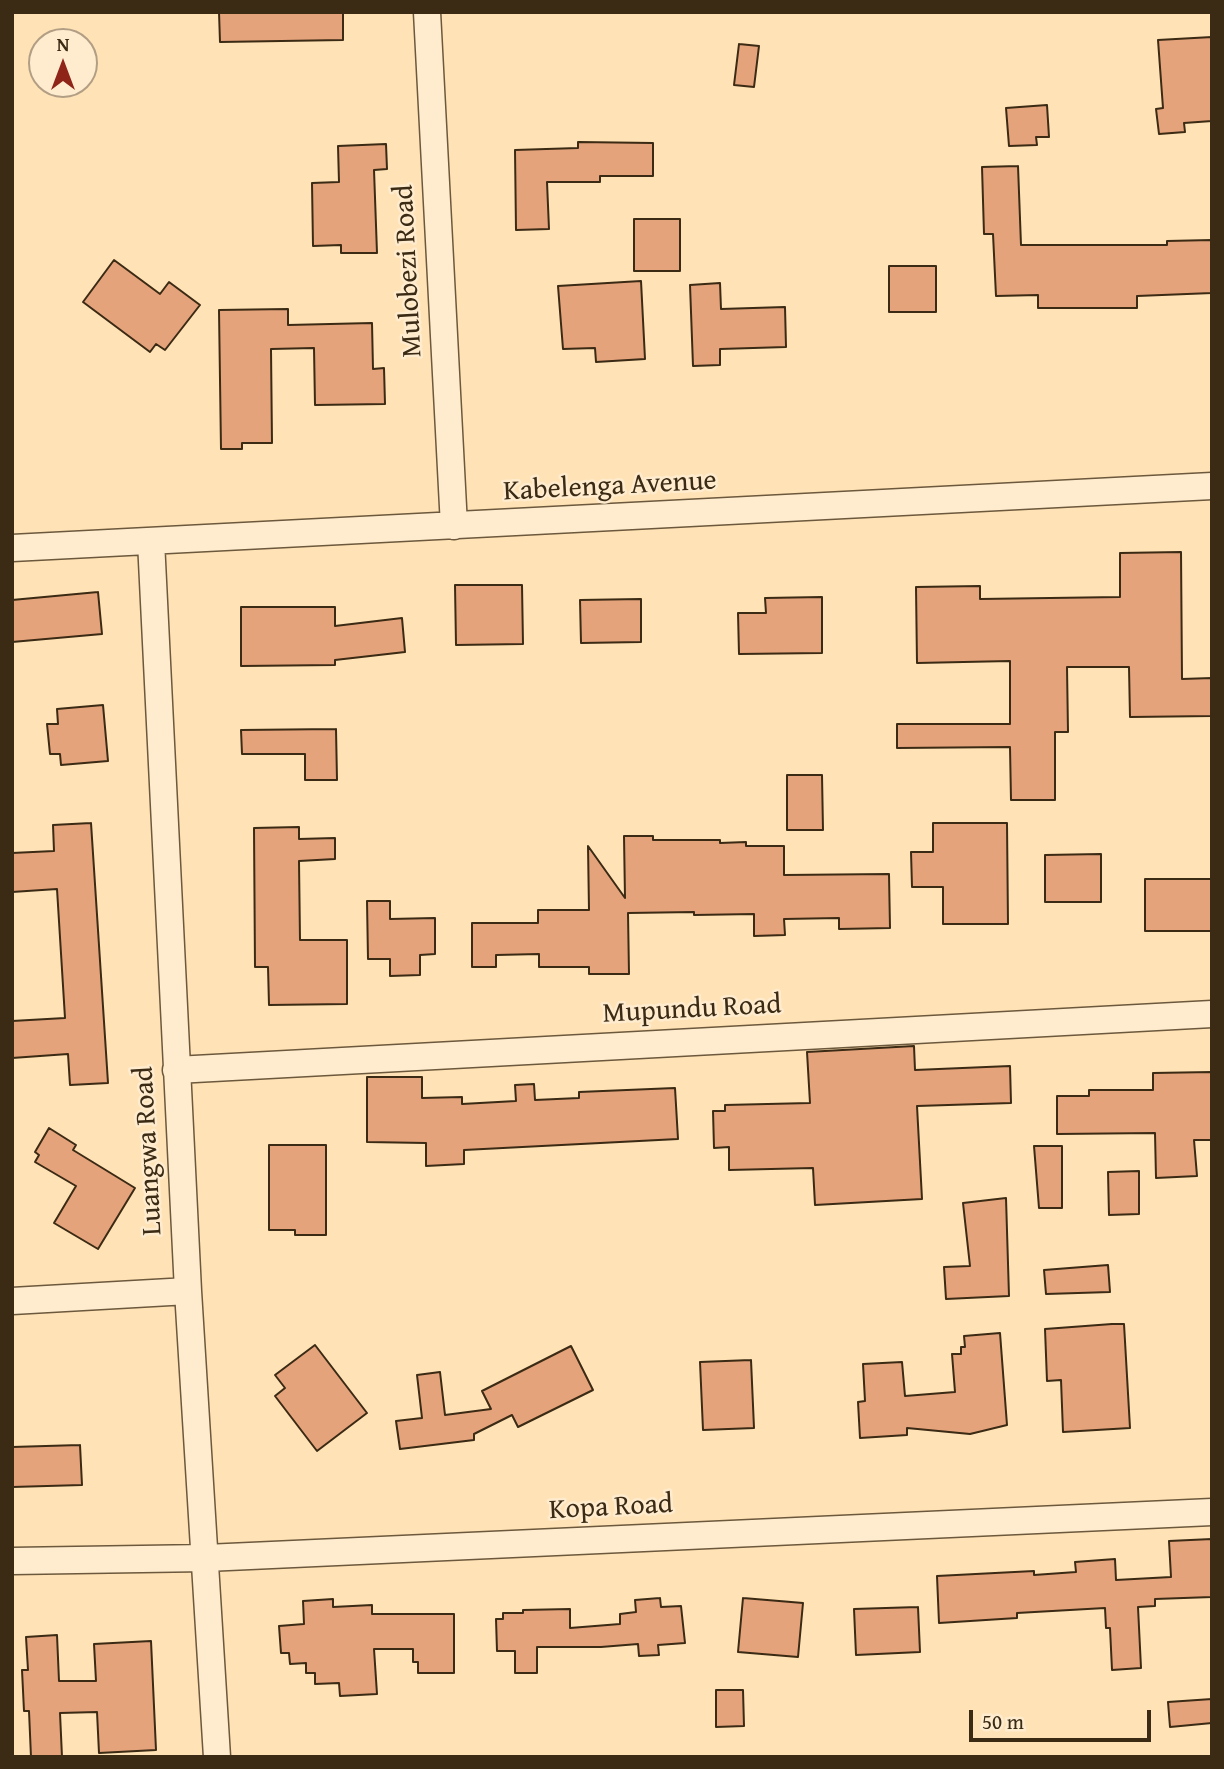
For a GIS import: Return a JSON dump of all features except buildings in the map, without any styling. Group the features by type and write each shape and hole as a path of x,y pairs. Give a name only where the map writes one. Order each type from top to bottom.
{"street":[{"name":"Mulobezi Road","path":"427,12 454,526"},
{"name":"Kabelenga Avenue","path":"12,548 1212,486"},
{"name":"Luangwa Road","path":"151,541 176,1070 217,1757"},
{"name":"Mupundu Road","path":"176,1070 1212,1014"},
{"path":"12,1301 188,1291"},
{"name":"Kopa Road","path":"12,1562 206,1558 1212,1512"}]}
